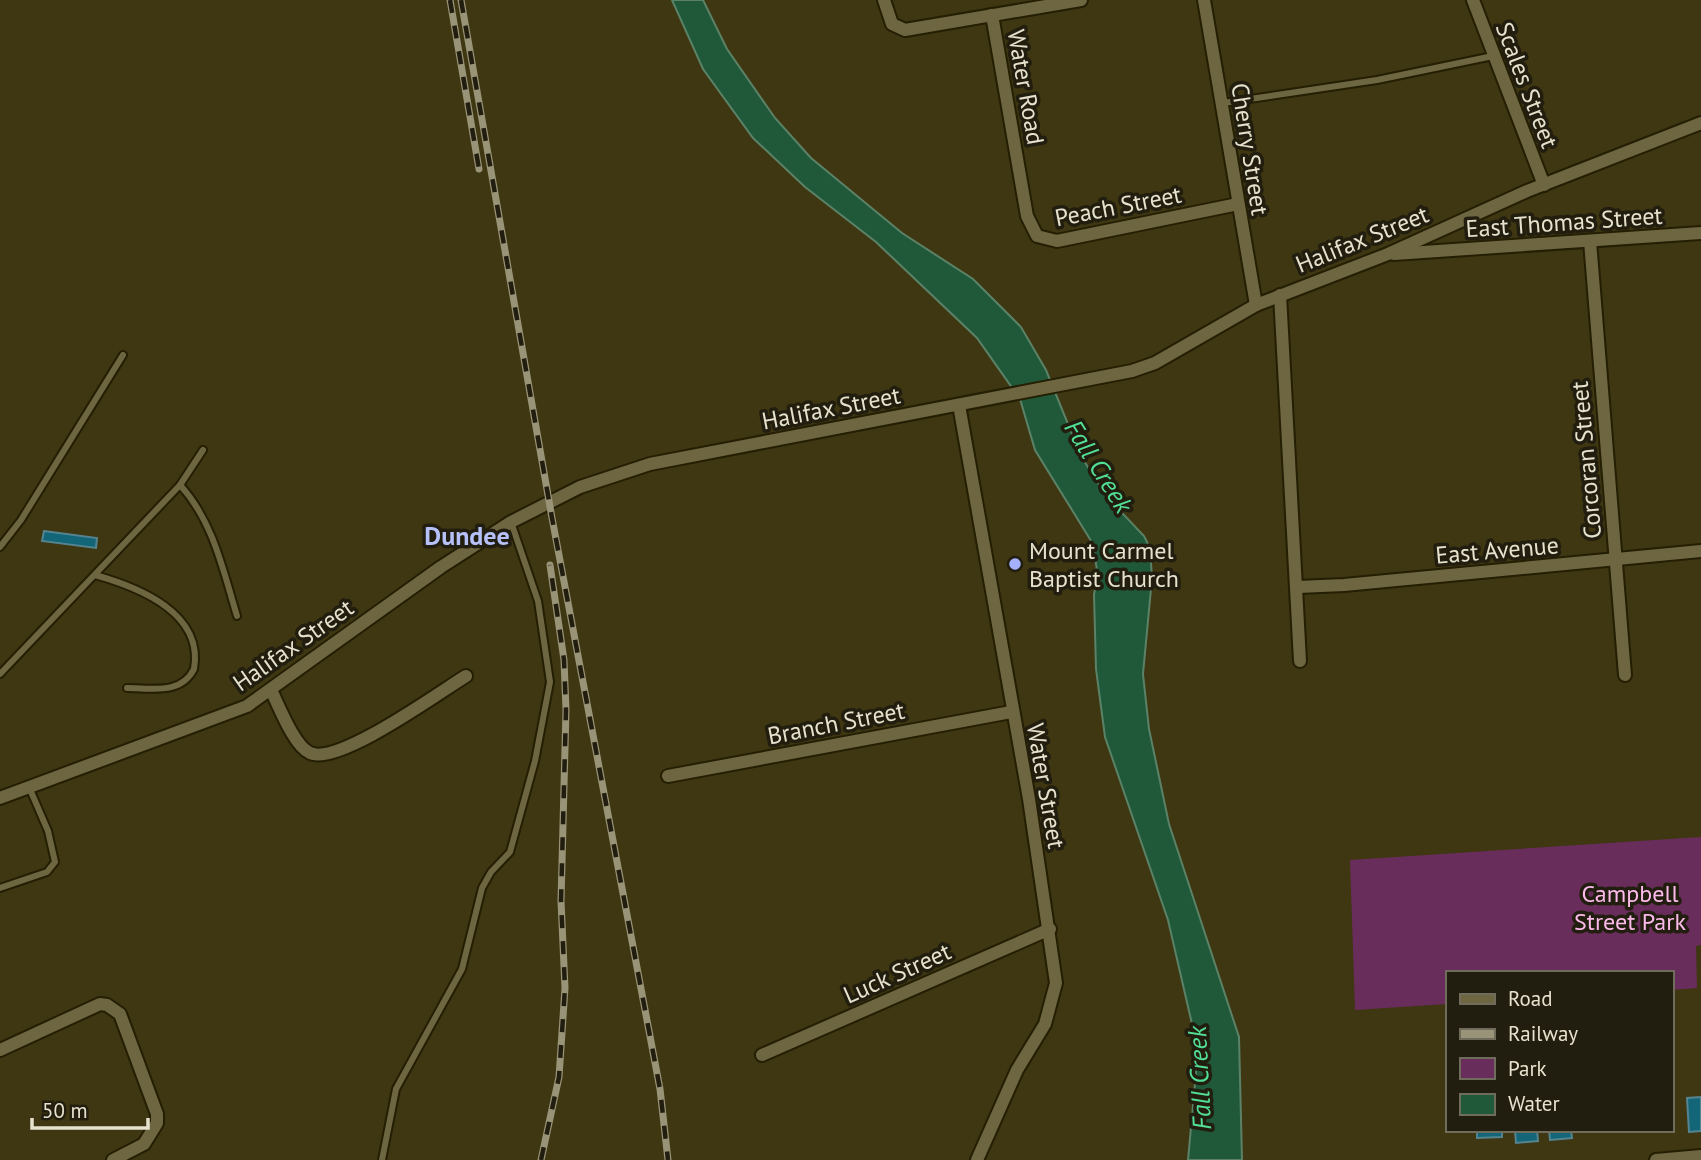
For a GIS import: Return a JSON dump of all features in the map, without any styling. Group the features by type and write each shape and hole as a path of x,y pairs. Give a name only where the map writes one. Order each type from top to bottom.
{"street":[{"path":"884,0 892,24 905,30 1081,0"},
{"name":"Cherry Street","path":"1203,0 1255,305"},
{"name":"Scales Street","path":"1473,0 1544,185"},
{"name":"Water Road","path":"992,15 1018,166"},
{"name":"Halifax Street","path":"0,798 219,719 271,690 351,629 511,522 580,487 650,464 1090,381 1154,363 1255,305 1388,254 1544,185 1701,123"},
{"name":"Peach Street","path":"1018,166 1031,228 1047,240 1057,242 1238,204"},
{"name":"East Thomas Street","path":"1388,254 1701,233"},
{"name":"Corcoran Street","path":"1590,241 1625,676"},
{"path":"1280,295 1300,661"},
{"name":"Water Street","path":"960,405 985,537 1011,712 1050,929 1056,983 1052,1006 1000,1104 977,1160"},
{"name":"East Avenue","path":"1298,587 1701,551"},
{"path":"271,690 304,749 319,755 347,750 466,676"},
{"name":"Branch Street","path":"668,776 1011,712"},
{"name":"Luck Street","path":"762,1055 1050,929"},
{"path":"0,1050 100,1004 115,1008 120,1014 158,1114 152,1136 144,1144 113,1160"},
{"path":"1656,1160 1701,1156"}],"lane":[{"path":"1222,104 1377,80 1493,56"},
{"path":"0,547 21,520 123,355"},
{"path":"0,674 3,663 95,575 180,485 203,450"},
{"path":"180,485 193,499 213,538 237,616"},
{"path":"382,1160 396,1089 462,969 482,888 491,872 510,852 538,748 550,682 538,601 511,522"},
{"path":"95,575 126,584 161,603 186,629 193,643 196,658 194,669 182,685 170,689 127,688"},
{"path":"0,888 47,872 55,863 48,831 29,787"}],"green space":[{"name":"Campbell Street Park","path":"1701,837 1701,945 1696,946 1697,988 1673,990 1673,971 1446,971 1446,1004 1355,1010 1350,860"}],"water":[{"name":"Fall Creek","path":"672,0 703,0 727,49 775,118 811,158 902,233 973,279 1021,327 1046,370 1081,456 1106,496 1144,536 1150,548 1152,578 1143,674 1149,729 1169,824 1239,1037 1242,1160 1188,1160 1196,1073 1192,1024 1168,920 1105,737 1096,669 1094,594 1098,577 1093,544 1035,450 1020,399 977,338 876,242 805,187 753,138 703,69"}],"building":[{"path":"44,531 97,538 96,548 42,541"},
{"path":"1701,1097 1701,1131 1689,1132 1687,1098"},
{"path":"1477,1132 1502,1132 1502,1137 1477,1138"},
{"path":"1515,1132 1537,1132 1538,1141 1516,1143"},
{"path":"1549,1132 1571,1132 1572,1138 1550,1140"}],"railway":[{"path":"450,0 479,169"},
{"path":"461,0 552,518 660,1089 668,1160"},
{"path":"541,1160 559,1077 565,988 561,901 566,710 564,660 550,565"}],"place":[{"name":"Mount Carmel Baptist Church","path":"1015,564"}],"district":[{"name":"Dundee","path":"467,535"}]}
